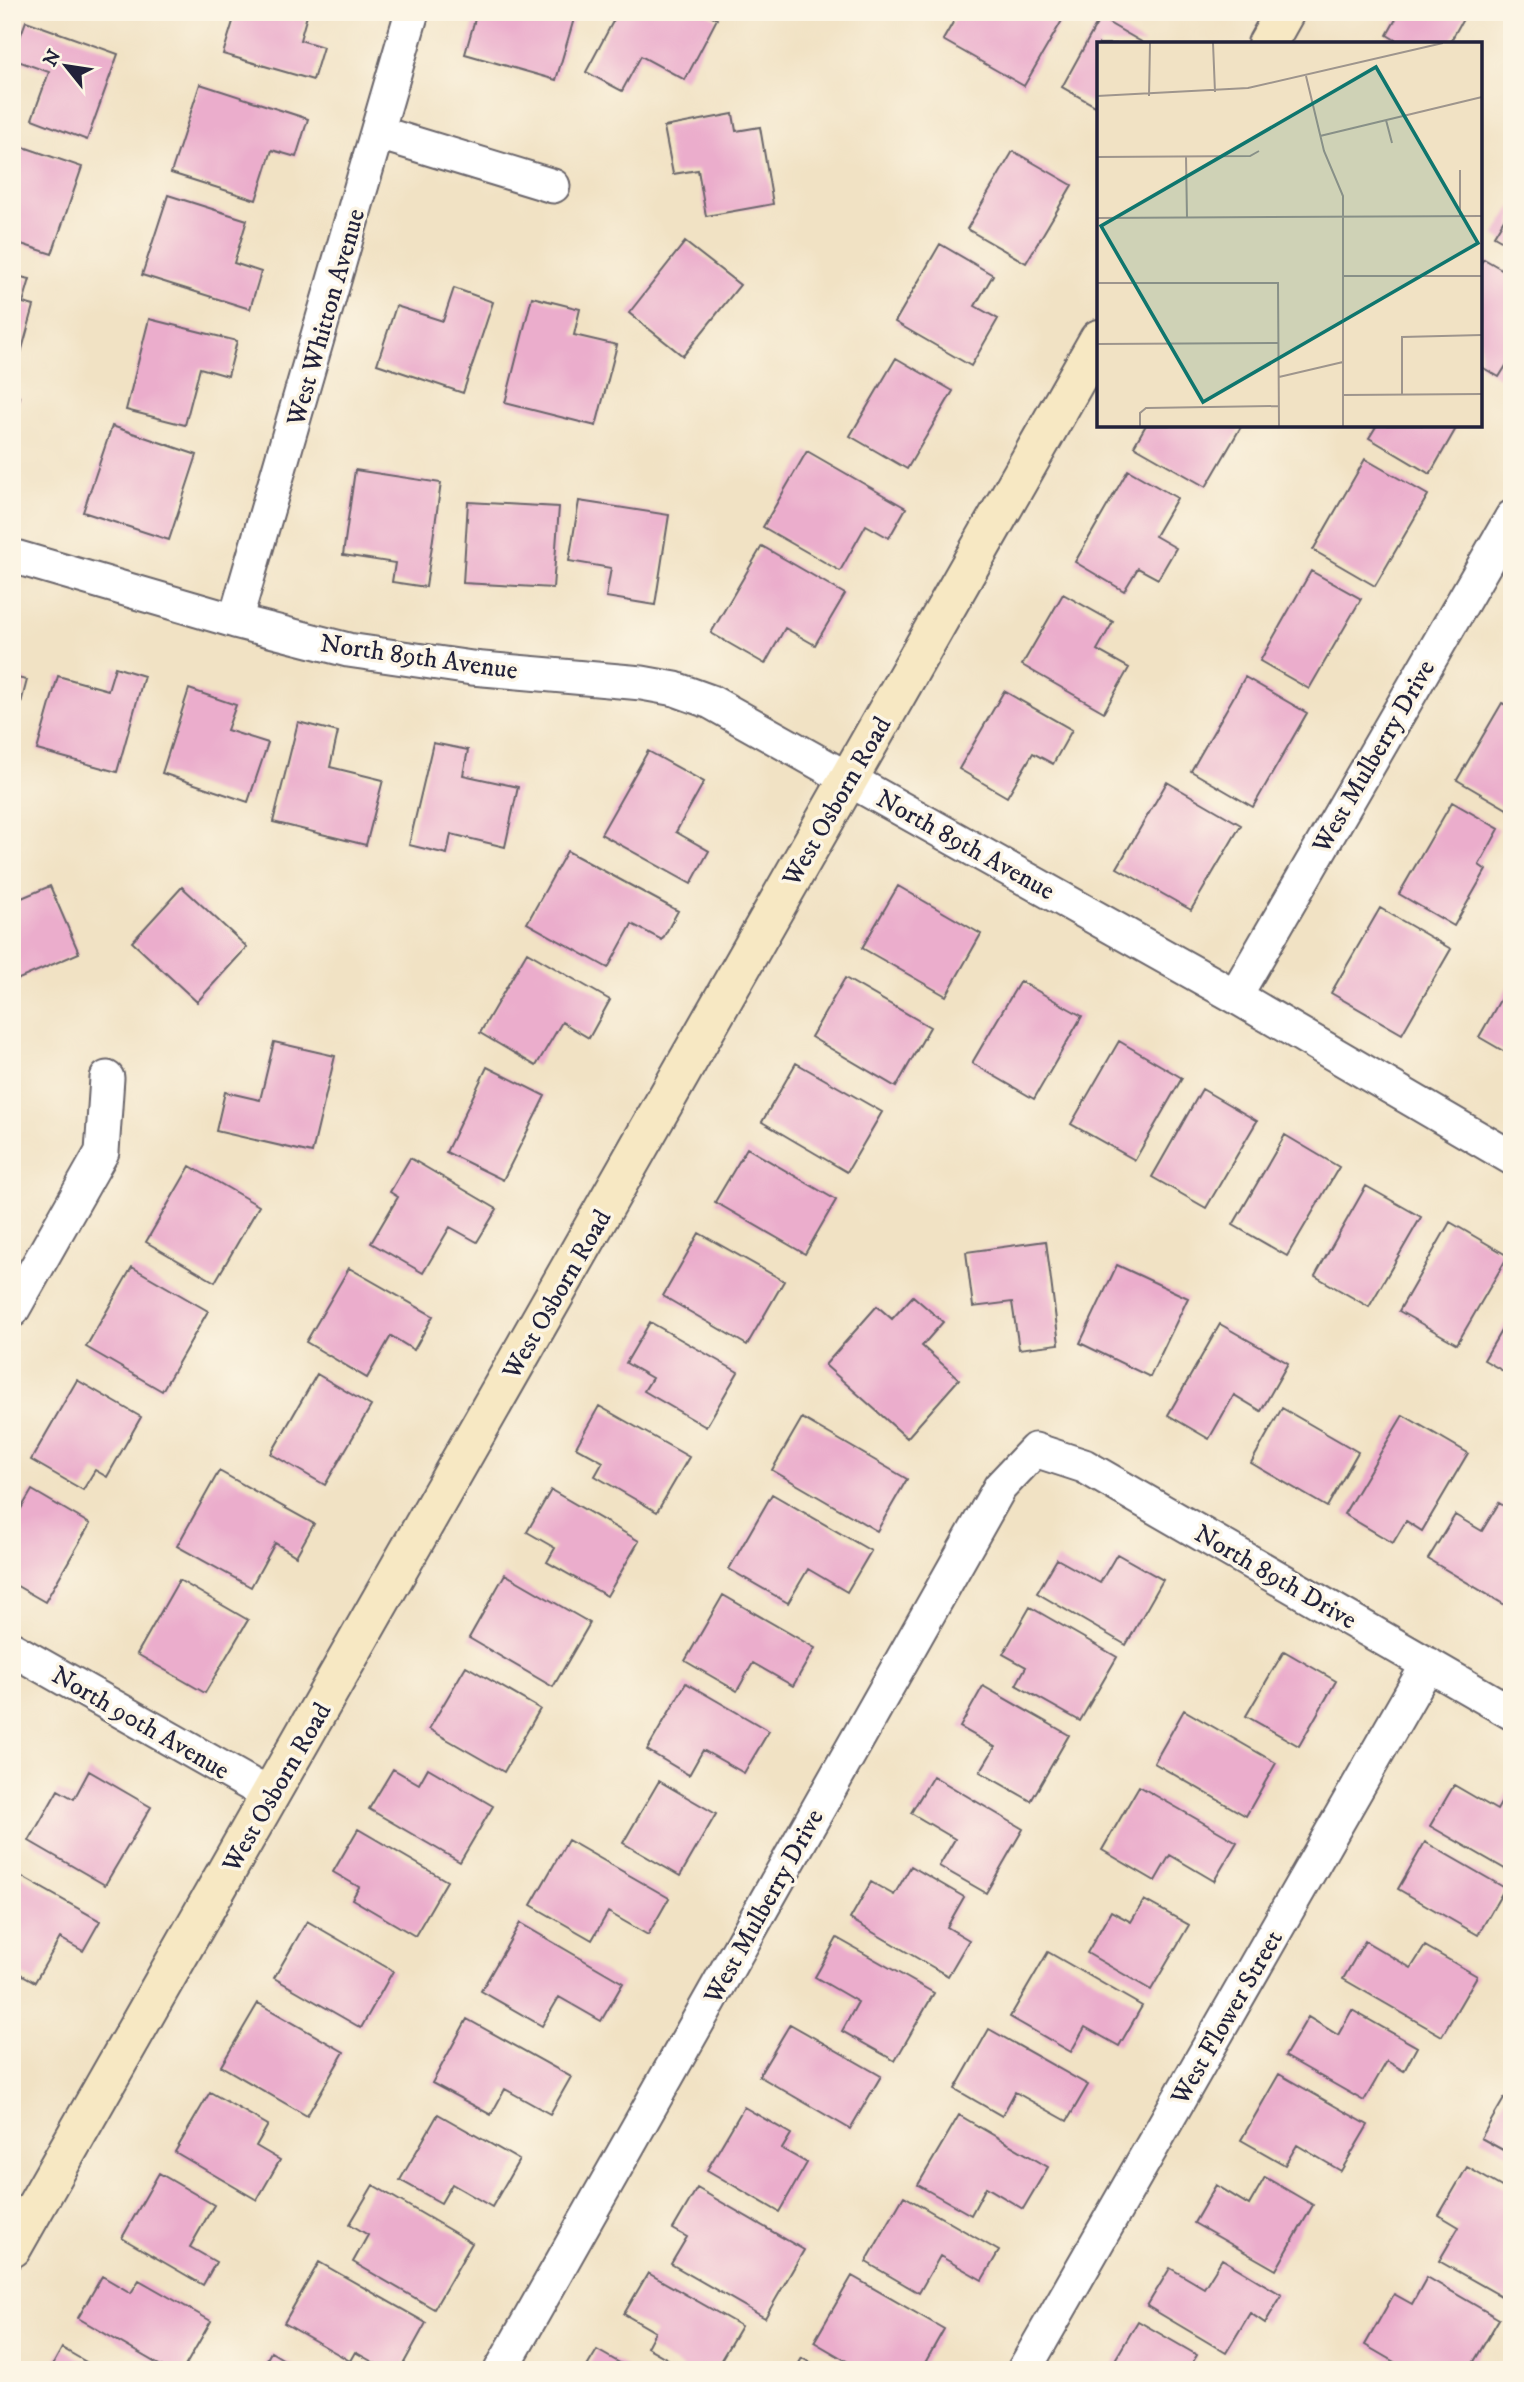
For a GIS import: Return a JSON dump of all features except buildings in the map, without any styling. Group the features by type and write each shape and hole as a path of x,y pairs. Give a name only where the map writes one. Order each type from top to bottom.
{"street":[{"name":"West Whitton Avenue","path":"235,621 412,12"},
{"path":"379,133 554,186"},
{"name":"West Osborn Road","path":"12,2248 1097,343"},
{"name":"West Mulberry Drive","path":"1235,996 1512,516"},
{"name":"North 89th Avenue","path":"12,556 235,621 348,650 472,668 642,682 675,689 711,702 1235,996 1512,1158"},
{"path":"12,1311 102,1152 107,1078"},
{"name":"West Mulberry Drive","path":"501,2370 1000,1488 1035,1450"},
{"name":"North 89th Drive","path":"1035,1450 1084,1466 1512,1713"},
{"name":"North 90th Avenue","path":"12,1649 271,1796"},
{"name":"West Flower Street","path":"1024,2370 1429,1664"}]}
